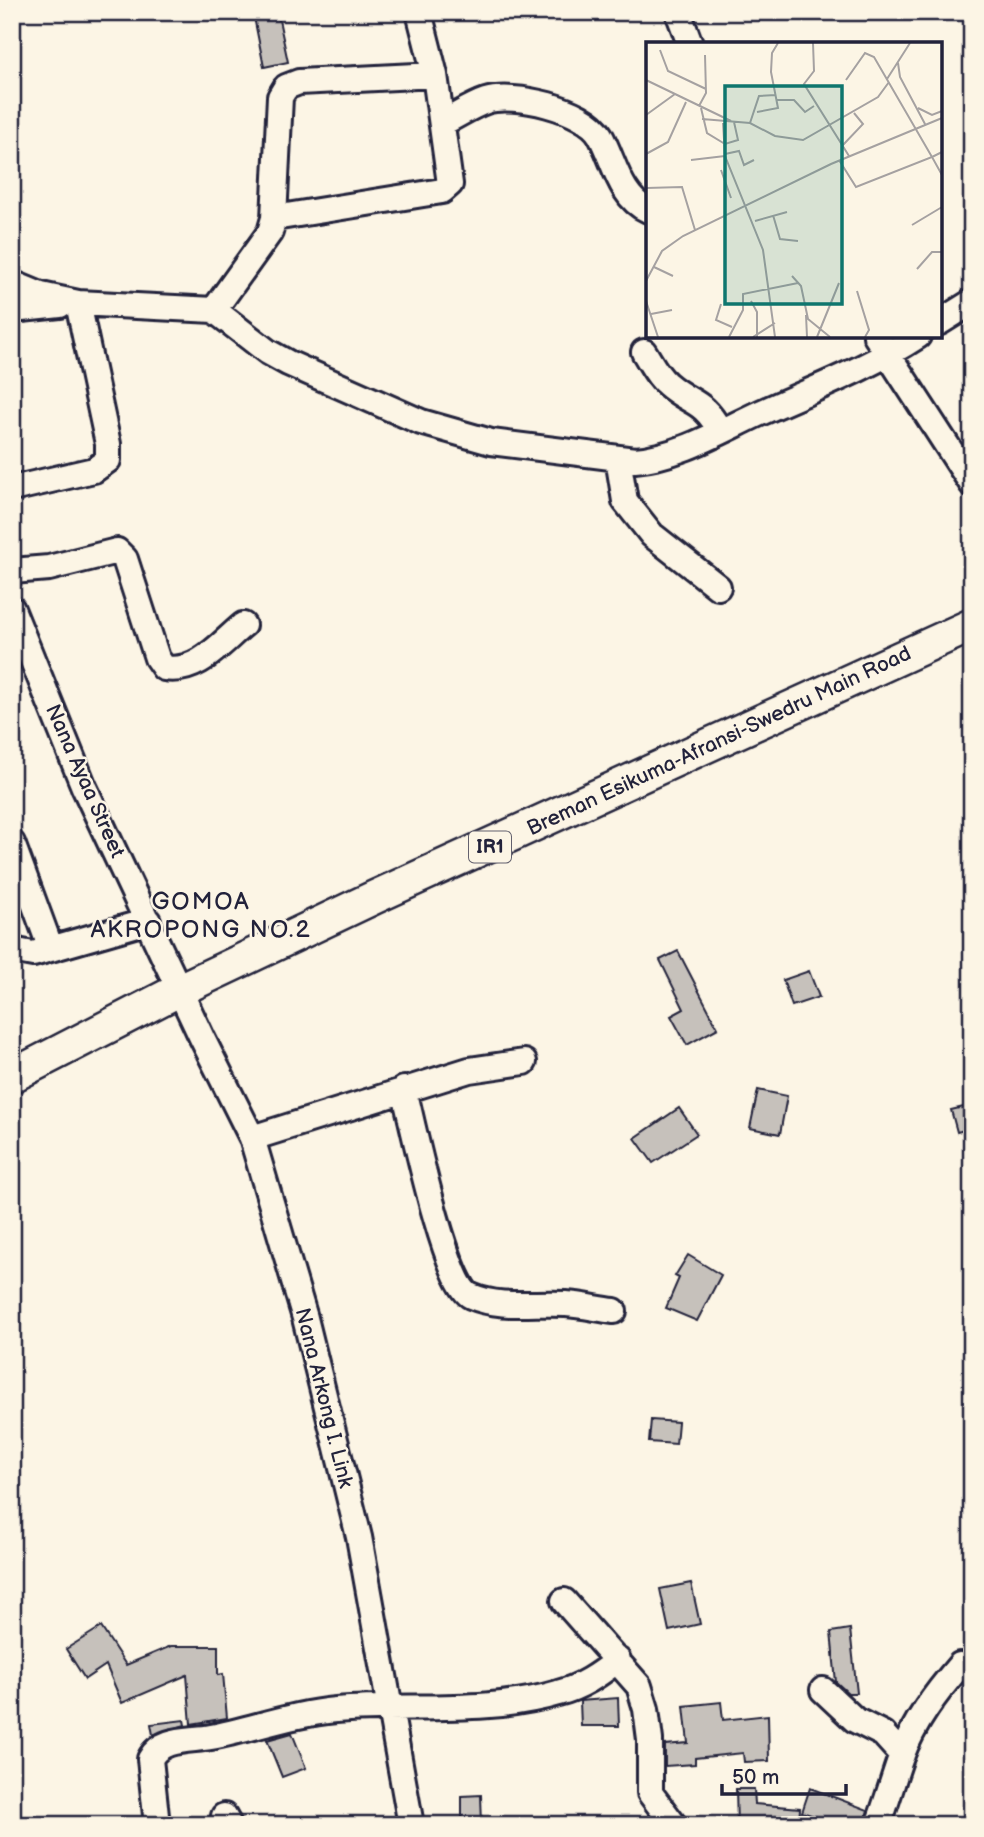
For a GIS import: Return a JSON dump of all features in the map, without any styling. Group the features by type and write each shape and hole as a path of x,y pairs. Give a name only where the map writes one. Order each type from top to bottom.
{"main road":[{"name":"Breman Esikuma-Afransi-Swedru Main Road","path":"12,1076 179,990 969,633"}],"street":[{"path":"274,218 447,188 451,178 435,75 419,12"},
{"path":"678,12 689,42"},
{"path":"214,310 266,241 274,218 280,97 286,87 299,82 435,75"},
{"path":"442,122 487,101 503,98 520,98 582,117 599,133 631,201 646,209"},
{"path":"12,284 41,295 78,303"},
{"path":"942,321 972,302"},
{"path":"12,489 94,470 108,460 108,444 78,303"},
{"path":"12,310 78,303 214,310 268,352 288,363 421,422 491,442 618,458 657,458 720,431 883,345 911,338"},
{"path":"883,345 972,484"},
{"path":"643,352 663,381 676,392 697,401 710,413 720,431"},
{"path":"618,458 625,501 652,535 718,587"},
{"path":"12,571 57,567 117,551 125,559 157,658 164,668 175,670 198,663 243,625"},
{"name":"Nana Ayaa Street","path":"12,609 84,786 179,990"},
{"path":"12,843 51,949"},
{"path":"12,947 17,951 33,954 148,921"},
{"name":"Nana Arkong I. Link","path":"179,990 252,1138 305,1318 359,1537 411,1825"},
{"path":"252,1138 469,1070 524,1062"},
{"path":"404,1089 430,1195 453,1273 467,1294 494,1304 566,1304 614,1311"},
{"path":"564,1601 639,1686 646,1709 650,1740 650,1793 674,1825"},
{"path":"157,1825 150,1759 154,1751 162,1745 211,1738 305,1713 389,1706 474,1704 556,1694 588,1683 618,1660"},
{"path":"878,1825 901,1755 935,1695 960,1665"},
{"path":"823,1690 855,1720 883,1734 901,1755"}],"building":[{"path":"253,12 266,12 267,18 278,15 288,62 264,67"},
{"path":"678,951 718,1028 687,1045 671,1016 684,1009 660,960"},
{"path":"809,971 819,997 792,1006 783,980"},
{"path":"758,1090 787,1096 780,1134 750,1128"},
{"path":"972,1105 972,1128 957,1132 951,1110"},
{"path":"679,1108 697,1134 653,1163 635,1138"},
{"path":"688,1255 721,1275 697,1321 666,1308 679,1278 675,1276"},
{"path":"651,1420 678,1422 676,1444 649,1442"},
{"path":"691,1583 700,1624 669,1631 660,1589"},
{"path":"101,1627 126,1665 171,1646 218,1646 218,1675 223,1674 227,1718 191,1724 187,1675 122,1703 106,1665 85,1679 66,1649"},
{"path":"850,1629 857,1693 848,1693 836,1682 831,1632"},
{"path":"618,1698 619,1726 581,1726 580,1701"},
{"path":"721,1702 723,1720 768,1715 769,1761 744,1762 743,1753 695,1758 695,1764 665,1766 665,1745 688,1743 684,1706"},
{"path":"184,1720 185,1725 153,1735 151,1724"},
{"path":"292,1733 306,1768 282,1777 267,1740"},
{"path":"810,1788 868,1810 864,1825 841,1825 802,1812"},
{"path":"736,1789 754,1789 755,1804 800,1808 799,1825 737,1825"},
{"path":"481,1795 482,1825 462,1825 462,1796"}],"district":[{"name":"GOMOA AKROPONG NO.2","path":"201,915"}]}
